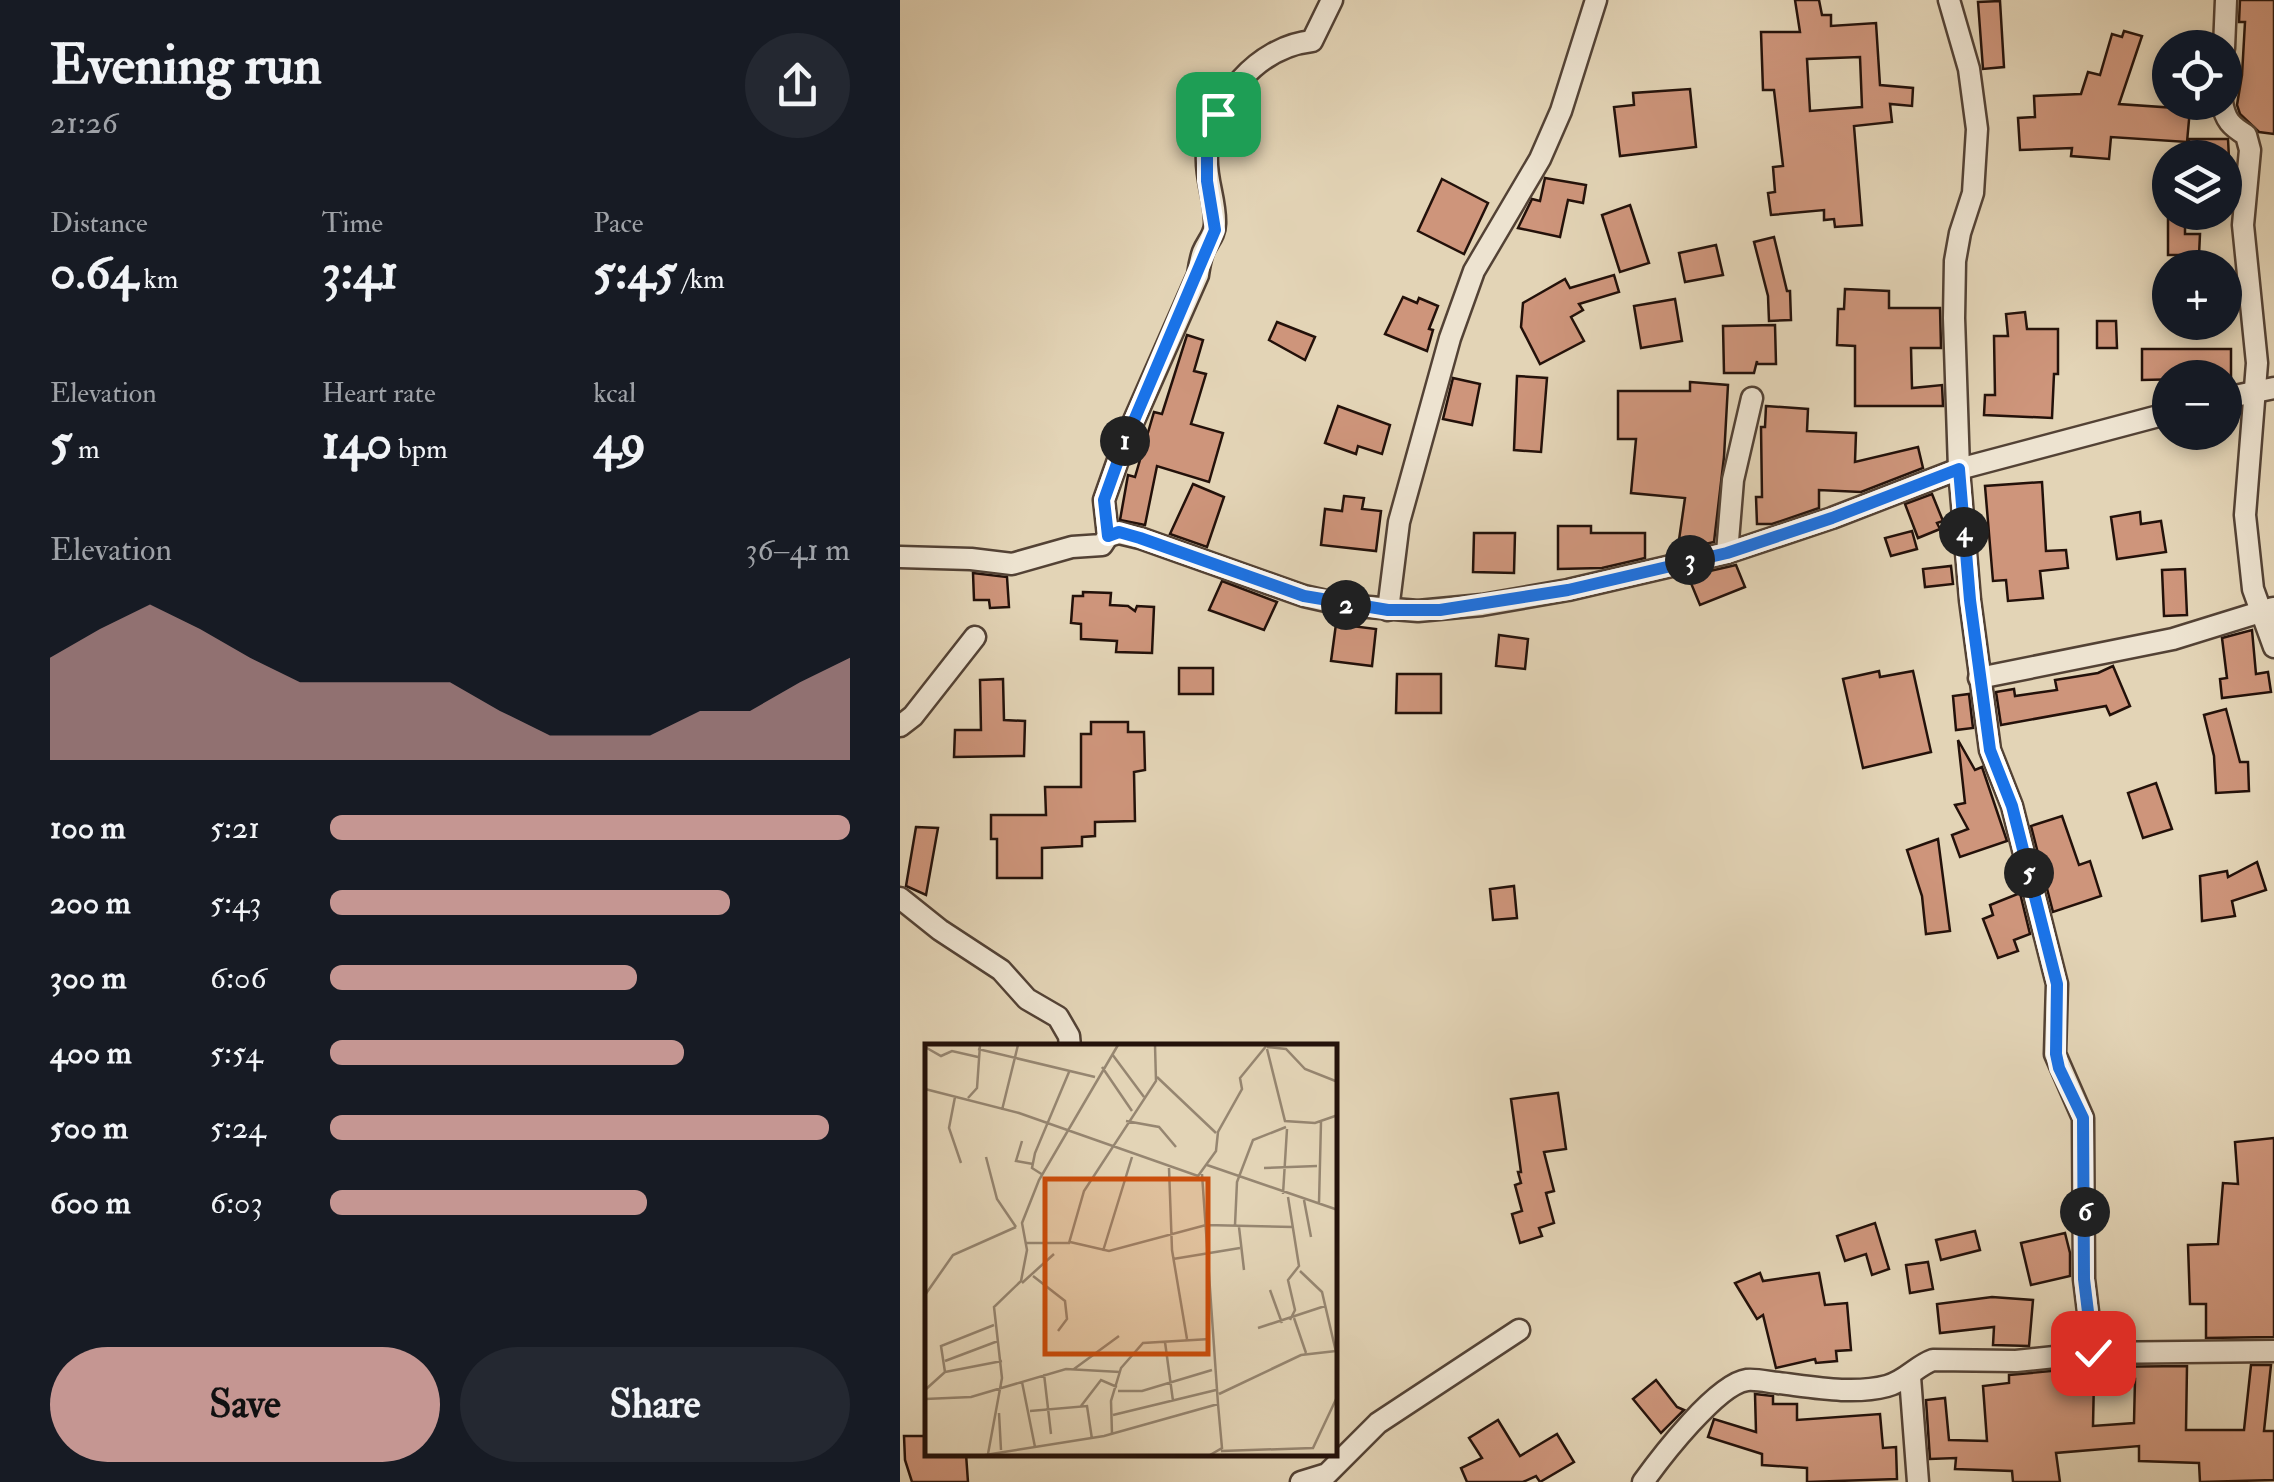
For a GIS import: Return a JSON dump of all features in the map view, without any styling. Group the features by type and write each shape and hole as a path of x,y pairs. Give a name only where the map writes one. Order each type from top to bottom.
{"street":[{"path":"1108,536 1104,500 1215,230 1207,153 1218,114 1238,83 1256,66 1297,43 1312,42 1332,0"},
{"path":"1388,610 1390,569 1399,522 1450,338 1474,271 1540,158 1561,111 1596,0"},
{"path":"1950,0 1969,69 1977,128 1974,193 1955,261 1954,318 1959,469 1979,678 1990,750 2012,806 2057,984 2056,1054 2083,1118 2084,1279 2093,1353"},
{"path":"2225,30 2226,0"},
{"path":"2228,120 2246,135 2250,150 2243,225 2264,389 2246,515 2248,563 2253,589 2268,609 2274,646"},
{"path":"1727,553 1733,480 1752,398"},
{"path":"900,557 1012,564 1072,547 1102,545 1108,536 1119,532 1304,596 1388,610 1482,606 1727,553 1959,469 2152,418"},
{"path":"1979,678 2173,639 2268,609"},
{"path":"900,726 913,716 975,638"},
{"path":"900,898 1001,970 1026,999 1058,1017 1070,1044"},
{"path":"1301,1482 1327,1474 1378,1423 1519,1330"},
{"path":"1643,1482 1724,1390 1746,1380 1828,1389 1886,1387 1910,1377 1922,1364 1934,1360 2274,1351"},
{"path":"1910,1377 1918,1482"}],"building":[{"path":"1795,0 1819,0 1822,15 1831,15 1831,26 1876,23 1880,85 1913,88 1912,106 1890,104 1892,122 1854,126 1862,225 1835,227 1834,219 1824,220 1824,210 1771,215 1768,193 1775,192 1773,167 1783,166 1774,90 1763,90 1761,32 1800,32","holes":["1860,57 1862,107 1810,111 1807,59"]},
{"path":"2240,0 2274,0 2274,134 2259,132 2242,116 2245,22 2239,22"},
{"path":"2000,1 2004,67 1983,69 1978,2"},
{"path":"2124,31 2142,36 2119,104 2152,106 2152,120 2189,120 2187,140 2111,137 2109,159 2071,156 2072,148 2020,150 2018,118 2035,117 2034,96 2081,94 2088,72 2100,75 2112,34 2122,37"},
{"path":"1690,89 1696,147 1620,156 1614,107 1634,105 1633,93"},
{"path":"1545,178 1586,185 1583,203 1568,200 1560,237 1518,228 1532,199 1540,201"},
{"path":"1442,179 1488,203 1464,254 1418,231"},
{"path":"1630,205 1649,263 1620,272 1602,215"},
{"path":"2168,230 2200,234 2199,250 2168,250"},
{"path":"1774,237 1790,291 1791,320 1769,321 1768,296 1754,242"},
{"path":"1716,245 1723,275 1685,282 1679,253"},
{"path":"1614,275 1619,292 1579,304 1583,310 1571,317 1584,341 1540,364 1521,327 1523,303 1565,279 1570,288"},
{"path":"1845,289 1889,291 1889,308 1940,308 1941,348 1911,348 1912,388 1942,385 1943,406 1855,406 1855,346 1837,345 1838,309 1844,309"},
{"path":"1403,297 1417,303 1419,298 1438,306 1429,329 1433,330 1427,351 1385,334"},
{"path":"1675,299 1682,341 1641,348 1634,306"},
{"path":"2025,312 2027,329 2058,329 2058,374 2054,374 2052,418 1984,415 1985,395 1995,395 1994,336 2008,336 2006,314"},
{"path":"2097,321 2116,321 2117,348 2097,348"},
{"path":"1277,322 1315,337 1305,360 1269,340"},
{"path":"1775,325 1776,364 1757,361 1754,373 1724,373 1723,326"},
{"path":"1187,335 1203,340 1194,371 1206,374 1191,424 1223,433 1209,482 1157,466 1145,525 1120,520 1128,475 1135,477 1154,412 1162,414"},
{"path":"2142,349 2231,349 2231,360 2152,360 2152,380 2142,380"},
{"path":"1517,376 1547,378 1541,452 1514,450"},
{"path":"1453,378 1480,384 1472,425 1443,419"},
{"path":"1690,382 1728,385 1714,542 1688,548 1678,547 1685,498 1631,493 1636,439 1618,439 1618,391 1690,391"},
{"path":"1338,406 1390,425 1382,454 1358,446 1356,454 1325,443"},
{"path":"1766,406 1808,409 1807,431 1856,433 1855,462 1918,447 1923,468 1861,492 1819,490 1819,508 1772,524 1757,524 1756,497 1762,497 1761,427 1765,427"},
{"path":"2042,482 2046,551 2066,550 2068,568 2040,571 2043,598 2008,601 2006,580 1993,581 1985,486"},
{"path":"1193,484 1224,497 1207,547 1170,534"},
{"path":"1932,494 1943,521 1937,523 1940,529 1918,538 1905,504"},
{"path":"1344,496 1364,498 1362,509 1381,511 1376,551 1321,545 1325,509 1342,511"},
{"path":"2140,512 2141,524 2161,521 2166,552 2117,559 2111,517"},
{"path":"1558,526 1591,526 1591,533 1645,533 1645,558 1602,568 1558,569"},
{"path":"1912,531 1917,549 1891,556 1885,538"},
{"path":"1474,533 1515,533 1514,573 1473,572"},
{"path":"1736,565 1745,587 1700,605 1688,576"},
{"path":"1951,566 1953,584 1925,587 1923,569"},
{"path":"2185,569 2187,615 2164,616 2162,570"},
{"path":"973,573 1007,577 1009,607 990,608 989,600 974,600"},
{"path":"1222,581 1277,602 1264,630 1209,610"},
{"path":"1083,592 1111,593 1110,605 1128,606 1135,611 1137,606 1154,607 1152,653 1116,652 1117,641 1081,639 1081,624 1071,623 1073,596 1083,596"},
{"path":"1336,624 1376,629 1372,666 1331,661"},
{"path":"2252,630 2256,674 2268,672 2271,692 2222,698 2220,679 2227,678 2222,638"},
{"path":"1499,635 1528,639 1525,669 1496,666"},
{"path":"2113,666 2130,706 2110,715 2106,706 2001,725 1996,692 2014,689 2015,696 2057,690 2055,680 2098,673"},
{"path":"1179,668 1213,668 1213,694 1179,694"},
{"path":"1879,671 1880,677 1913,671 1931,752 1863,768 1843,679"},
{"path":"1397,674 1441,674 1441,713 1396,713"},
{"path":"1003,679 1004,720 1025,721 1024,756 954,757 955,730 981,730 980,680"},
{"path":"1969,694 1973,728 1956,730 1953,696"},
{"path":"2226,709 2240,762 2248,762 2249,791 2216,793 2214,756 2204,715"},
{"path":"1091,722 1128,722 1128,732 1144,732 1145,770 1134,772 1135,821 1095,822 1095,836 1082,837 1082,846 1042,848 1042,878 997,878 997,839 991,839 991,815 1046,815 1045,787 1081,787 1081,734 1091,734"},
{"path":"1958,740 1975,770 1982,767 2007,841 1960,857 1952,835 1968,829 1955,805 1965,803"},
{"path":"2156,783 2172,829 2143,838 2128,793"},
{"path":"2062,816 2079,865 2090,861 2101,896 2053,912 2031,826"},
{"path":"916,827 938,828 926,895 906,886"},
{"path":"1938,839 1950,931 1926,934 1922,896 1907,850"},
{"path":"2257,862 2266,890 2232,901 2235,916 2202,921 2200,876 2227,871 2228,877"},
{"path":"1514,886 1517,918 1493,920 1490,889"},
{"path":"2020,893 2030,934 2014,940 2018,951 1998,958 1983,919 1993,915 1990,905"},
{"path":"1558,1093 1566,1149 1544,1152 1554,1191 1546,1193 1554,1223 1539,1228 1542,1236 1520,1243 1512,1214 1522,1211 1515,1185 1521,1183 1521,1172 1511,1099"},
{"path":"2274,1138 2274,1337 2206,1338 2206,1304 2190,1304 2188,1245 2218,1244 2223,1183 2238,1184 2235,1142"},
{"path":"1875,1223 1889,1269 1872,1275 1866,1254 1845,1261 1837,1236"},
{"path":"1975,1231 1980,1250 1941,1260 1936,1240"},
{"path":"2065,1233 2070,1276 2031,1285 2021,1243"},
{"path":"1928,1262 1933,1289 1910,1293 1906,1265"},
{"path":"1760,1273 1763,1281 1819,1273 1825,1305 1847,1303 1851,1350 1836,1351 1837,1361 1816,1363 1815,1359 1776,1368 1763,1315 1757,1319 1735,1283"},
{"path":"1992,1297 2033,1300 2029,1346 1993,1345 1994,1327 1940,1333 1937,1304"},
{"path":"2251,1365 2271,1365 2264,1431 2274,1431 2274,1480 2200,1482 2199,1463 2139,1461 2139,1446 2056,1453 2060,1482 2013,1482 2012,1471 1955,1469 1956,1458 1930,1459 1926,1400 1945,1398 1949,1440 1987,1441 1983,1386 2009,1383 2009,1375 2094,1367 2187,1366 2186,1430 2244,1430","holes":["2094,1378 2135,1379 2134,1423 2093,1426"]},
{"path":"1656,1380 1677,1407 1684,1410 1661,1433 1633,1399"},
{"path":"1755,1394 1773,1396 1773,1404 1797,1404 1797,1420 1880,1414 1883,1448 1896,1447 1897,1479 1807,1482 1807,1468 1762,1465 1762,1454 1708,1437 1714,1419 1756,1432"},
{"path":"1498,1420 1520,1456 1557,1434 1574,1462 1540,1482 1536,1476 1523,1482 1467,1482 1461,1468 1482,1458 1469,1438"},
{"path":"904,1436 925,1436 925,1457 966,1457 968,1482 912,1482 905,1460"}],"route":[{"path":"1218,114 1207,153 1215,230 1104,500 1108,536 1119,532 1140,538 1304,596 1388,610 1440,610 1568,590 1727,553 1959,469 1983,715 1990,750 2012,806 2057,984 2059,1068 2083,1118 2084,1279 2093,1353"}]}
